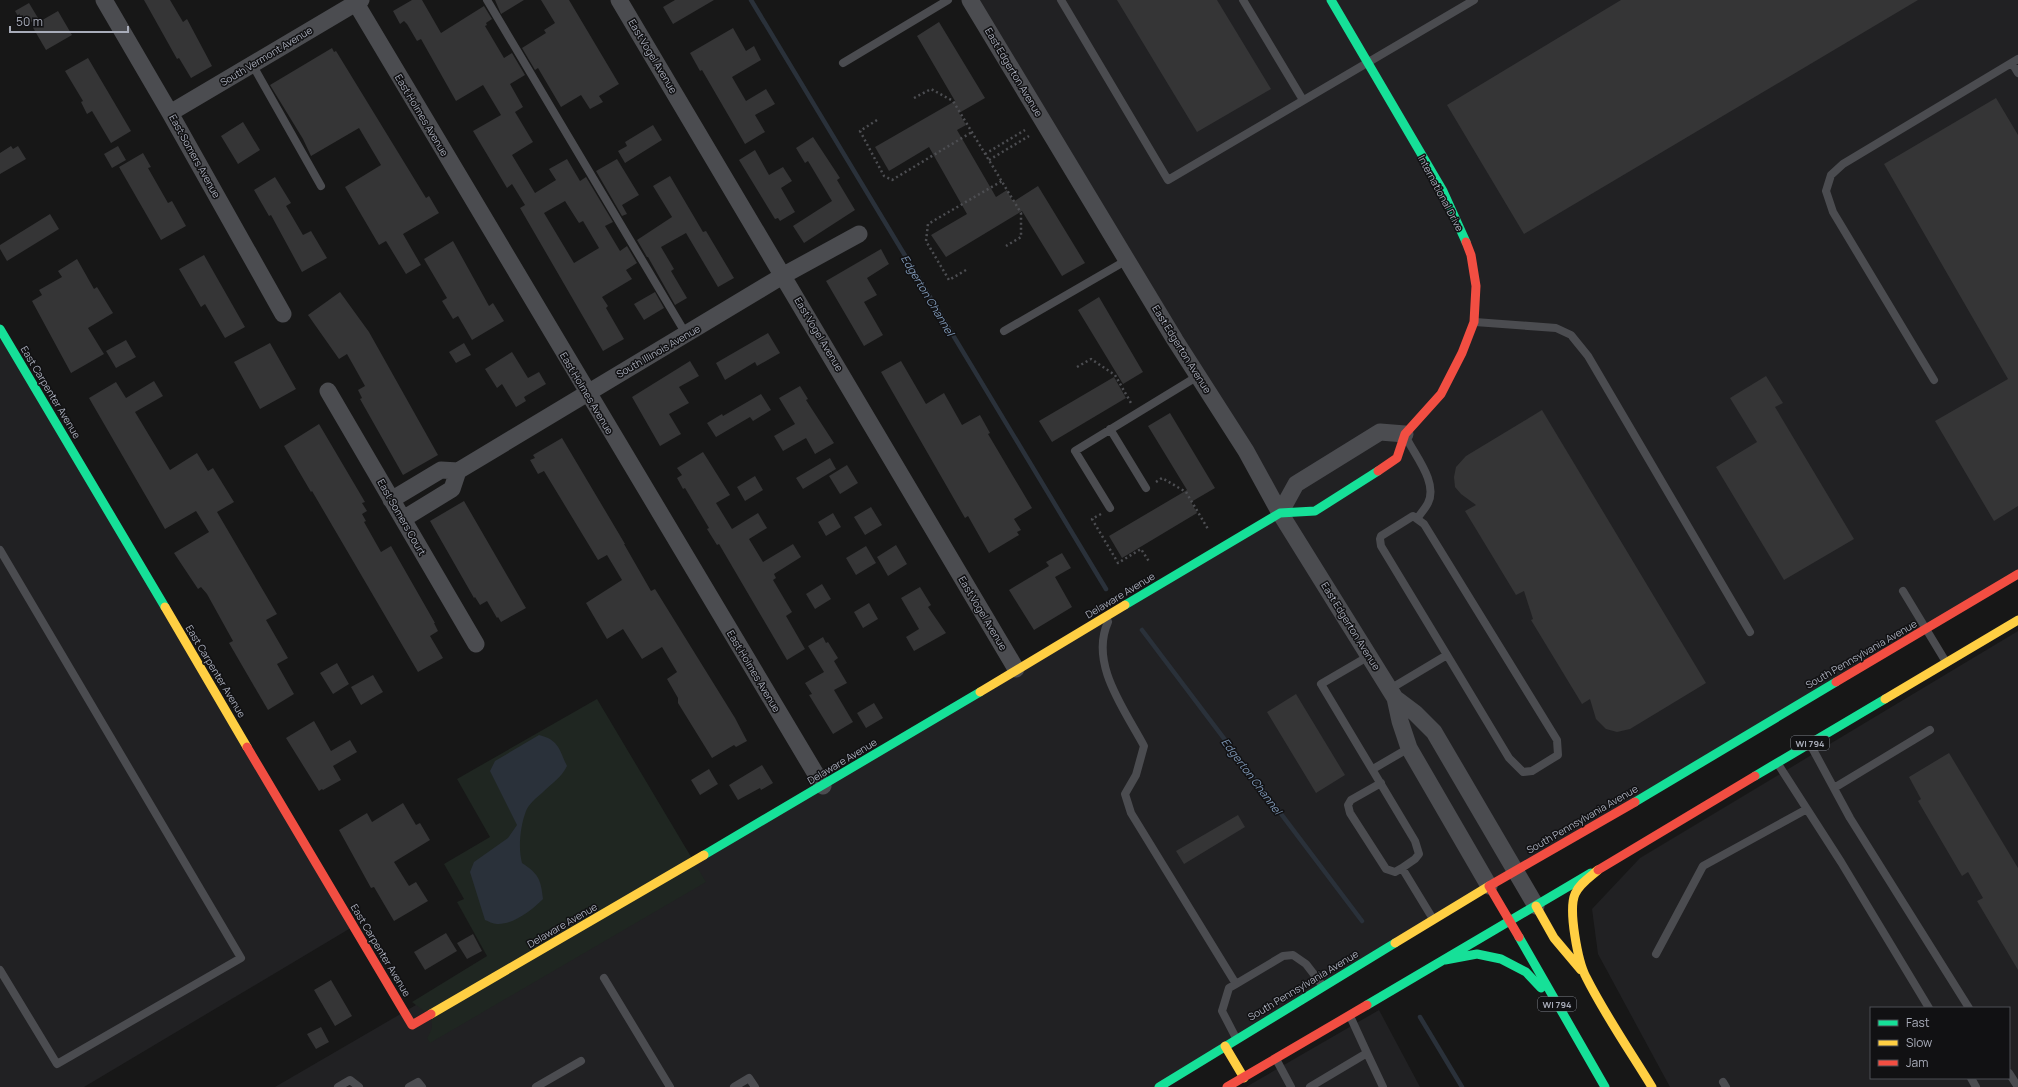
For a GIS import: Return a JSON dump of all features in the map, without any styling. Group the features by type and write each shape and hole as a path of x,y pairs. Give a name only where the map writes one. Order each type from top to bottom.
{"main road":[{"name":"International Drive","path":"1280,513 1315,511 1397,458 1405,434 1441,394 1462,353 1474,322 1476,310 1476,286 1471,255 1443,191 1331,0"},
{"name":"East Carpenter Avenue","path":"0,329 412,1025"},
{"name":"Delaware Avenue","path":"412,1025 823,786 1016,669 1280,513"},
{"name":"South Pennsylvania Avenue","path":"1159,1087 1515,870 1598,824 2018,574"},
{"name":"WI 794","path":"1652,1087 1585,976 1575,938 1572,905 1575,893 1582,884 1602,866 2018,620"},
{"path":"1227,1087 1350,1016 1602,866"},
{"name":"WI 794","path":"1489,886 1605,1087"},
{"path":"1536,906 1554,938 1585,976"},
{"path":"1445,960 1477,954 1500,959 1526,972 1558,1006"},
{"path":"1225,1046 1244,1078"}],"street":[{"name":"East Somers Avenue","path":"104,0 170,112 285,316"},
{"name":"East Vogel Avenue","path":"619,0 784,275 1016,669"},
{"name":"East Edgerton Avenue","path":"970,0 1127,260 1246,451 1280,513 1369,656 1393,694 1434,732 1536,906"},
{"name":"South Vermont Avenue","path":"170,112 357,1"},
{"name":"East Holmes Avenue","path":"357,1 587,392 823,786"},
{"name":"South Illinois Avenue","path":"392,500 441,470 458,471 587,392 784,275 859,234"},
{"name":"East Somers Court","path":"328,391 476,644"},
{"path":"1280,513 1296,484 1380,432 1405,434"},
{"path":"403,519 452,489 458,471"},
{"name":"East Edgerton Avenue","path":"1393,694 1409,748 1489,886"}],"lane":[{"path":"488,0 686,334"},
{"path":"843,63 948,0"},
{"path":"1061,0 1168,180 1474,0"},
{"path":"1243,0 1303,100"},
{"path":"1934,380 1853,248 1833,212 1826,191 1831,175 1843,164 2015,61 2018,73"},
{"path":"252,64 321,186"},
{"path":"1004,331 1127,260"},
{"path":"1474,322 1556,328 1571,335 1588,356 1750,632"},
{"path":"1110,508 1075,451 1198,376"},
{"path":"1110,430 1146,488"},
{"path":"1405,434 1427,475 1430,485 1428,504 1417,519"},
{"path":"1413,516 1424,524 1557,740 1558,755 1532,771 1523,772 1515,766 1508,758 1447,654 1381,546 1381,536 1413,516"},
{"path":"0,550 241,958 57,1064 0,970"},
{"path":"1903,591 1946,663"},
{"path":"1112,612 1103,637 1103,659 1108,679 1144,746 1136,775 1125,794 1131,814 1236,984"},
{"path":"1393,694 1447,654"},
{"path":"1369,656 1321,684 1373,769 1419,848 1419,854 1415,859 1402,868 1391,872 1386,869 1350,813 1348,805 1351,800 1381,783"},
{"path":"1834,788 1930,730"},
{"path":"1810,744 1854,824 1968,1007"},
{"path":"1373,769 1409,748"},
{"path":"1778,763 1928,1007"},
{"path":"1656,954 1703,866 1807,809"},
{"path":"1402,868 1433,920"},
{"path":"1236,1039 1222,1011 1229,988 1283,956 1293,955 1306,964 1323,986"},
{"path":"604,978 670,1087"},
{"path":"1350,1016 1383,1087"},
{"path":"1310,1087 1367,1053"},
{"path":"1276,1059 1291,1087"},
{"path":"536,1087 581,1061"},
{"path":"2010,1075 2018,1087"},
{"path":"734,1087 749,1078 755,1087"},
{"path":"338,1087 350,1080 359,1087"},
{"path":"409,1087 418,1082 422,1087"}],"path":[{"path":"914,98 931,88 953,101 1021,213 1021,237 1006,246"},
{"path":"877,120 860,131 884,176 892,180 972,132"},
{"path":"985,154 1025,130"},
{"path":"989,160 1029,136"},
{"path":"966,270 949,280 926,241 928,224 1002,181"},
{"path":"1077,367 1091,359 1115,375 1137,413"},
{"path":"1162,478 1186,492 1208,529"},
{"path":"1092,519 1118,563 1142,549 1150,563"}],"shaded area":[{"path":"970,0 2018,0 2018,574 1159,1087 275,1087 416,1005 695,862 1280,513"},
{"path":"0,329 354,926 84,1087 0,1087"},
{"path":"2018,631 2018,1087 1670,1087 1598,954 1592,909 1640,858"},
{"path":"597,699 706,882 430,1043 427,1038 431,1031 431,1021 426,1013 412,1002 487,956 457,902 464,899 444,864 490,837 457,779"},
{"path":"539,735 546,737 558,746 567,766 559,777 529,806 524,817 521,831 520,851 522,863 536,874 540,882 543,899 522,916 503,924 494,924 485,920 470,872 474,862 508,838 517,825 490,771 495,761"},
{"path":"1379,1010 1420,1087 1246,1087"}],"building":[{"path":"144,0 170,0 183,22 187,19 212,66 191,78 179,58 177,59"},
{"path":"412,0 422,0 441,33 484,6 492,19 486,23 487,25 485,26 504,58 512,53 525,75 510,84 523,107 515,112 533,142 512,155 535,193 556,180 549,169 567,159 580,181 586,177 613,222 605,226 620,251 627,246 637,263 626,270 632,279 602,297 608,306 606,308 624,339 603,351 520,208 525,205 512,184 507,188 473,131 501,115 483,85 456,101 421,39 417,41 404,21 400,24 393,11","holes":["565,201 579,223 583,221 599,248 574,263 544,213"]},
{"path":"495,0 524,0 501,14"},
{"path":"541,0 569,0 619,84 599,96 603,102 590,109 581,95 561,107 538,68 535,70 522,48 546,33 544,30 555,23"},
{"path":"675,0 714,0 673,24 663,7"},
{"path":"1117,0 1217,0 1271,89 1197,132"},
{"path":"1621,0 1918,0 1524,234 1447,105"},
{"path":"29,3 38,18 24,26 15,11"},
{"path":"58,11 72,35 46,50 32,26"},
{"path":"939,22 985,98 959,113 966,125 957,130 996,197 1007,190 1013,202 1038,186 1085,263 1062,276 1022,211 946,257 931,235 967,214 929,147 889,171 875,147 955,101 917,36"},
{"path":"733,28 746,51 754,46 761,60 732,77 746,101 766,89 775,104 755,115 765,132 745,144 702,70 700,71 690,53"},
{"path":"332,48 334,52 336,51 426,198 429,196 439,213 403,234 421,265 406,274 386,241 379,245 345,187 381,165 359,128 311,156 303,139 270,85"},
{"path":"88,58 131,131 111,143 92,111 87,114 81,102 83,101 65,71"},
{"path":"1996,98 2018,135 2018,506 1994,521 1935,421 2008,379 1884,164"},
{"path":"243,122 260,150 238,164 221,136"},
{"path":"653,125 662,140 625,163 618,151 627,146 625,142"},
{"path":"813,137 840,178 837,180 855,210 804,243 793,226 832,201 808,161 805,163 796,148"},
{"path":"11,146 13,149 18,146 26,159 0,174 0,153"},
{"path":"118,146 126,160 112,168 104,154"},
{"path":"755,150 769,175 783,167 792,181 781,188 795,212 780,221 778,218 775,219 739,160"},
{"path":"143,153 151,167 148,168 168,203 172,201 186,226 161,240 119,167"},
{"path":"617,159 639,195 622,205 627,214 622,216 596,171"},
{"path":"670,176 703,232 706,231 734,278 718,287 686,233 661,247 674,269 671,271 687,298 675,305 637,240 672,217 653,186"},
{"path":"275,177 291,203 286,206 303,235 311,231 327,258 302,272 271,215 269,216 254,190"},
{"path":"50,214 59,229 7,261 0,249 0,245"},
{"path":"453,241 489,306 493,303 504,321 472,340 458,316 453,319 442,301 447,298 424,259"},
{"path":"881,249 889,264 867,278 877,295 864,302 883,335 864,346 826,281"},
{"path":"204,255 245,327 225,338 205,304 201,307 179,269"},
{"path":"77,259 94,289 97,287 113,313 88,328 104,354 71,373 32,301 42,295 39,290 62,277 58,271"},
{"path":"340,292 369,332 438,455 403,475 360,399 362,398 358,390 365,386 347,354 339,359 308,315"},
{"path":"655,292 664,308 644,320 634,304"},
{"path":"1099,297 1143,372 1123,384 1078,310"},
{"path":"768,333 780,353 757,366 755,362 725,380 716,363"},
{"path":"126,340 136,357 116,368 106,351"},
{"path":"270,343 296,389 260,409 234,362"},
{"path":"464,343 471,355 456,363 449,352"},
{"path":"512,352 528,378 539,372 546,384 524,397 526,401 516,407 502,384 497,388 485,369"},
{"path":"690,361 699,376 679,387 689,403 669,414 681,434 660,446 632,397"},
{"path":"901,361 926,404 944,393 962,425 980,415 990,433 988,434 1032,508 1014,519 1021,530 1017,532 1019,535 989,553 968,516 965,518 881,372"},
{"path":"1766,376 1783,403 1775,407 1854,539 1784,580 1716,467 1757,442 1730,398"},
{"path":"1114,377 1126,398 1052,442 1039,421"},
{"path":"154,381 163,396 135,412 170,470 197,453 208,471 213,468 234,502 217,512 277,614 266,620 288,658 277,664 294,694 268,710 229,643 233,641 207,594 201,587 198,589 174,553 209,532 196,511 165,529 89,398 116,382 126,398"},
{"path":"800,386 808,399 806,400 834,443 815,454 806,438 783,451 774,436 795,424 779,398"},
{"path":"761,394 771,410 753,421 750,417 716,437 707,423 722,414 723,416"},
{"path":"1542,410 1706,683 1630,729 1617,732 1606,729 1596,719 1590,699 1582,704 1531,620 1533,619 1524,591 1516,595 1465,511 1476,505 1461,494 1455,487 1454,477 1456,467 1466,456"},
{"path":"1170,413 1215,488 1191,502 1197,513 1122,558 1109,536 1187,490 1148,426"},
{"path":"319,424 365,502 362,503 367,511 362,514 366,521 364,522 381,552 391,546 435,623 438,631 430,636 443,658 418,672 284,446"},
{"path":"562,438 651,591 655,589 735,718 747,741 736,747 734,745 712,758 678,703 678,698 667,679 677,672 662,647 642,659 623,629 607,639 586,603 622,580 607,555 598,560 544,471 538,474 530,460 535,458 533,455"},
{"path":"703,452 730,495 716,503 732,529 758,513 767,528 749,539 763,562 793,544 801,557 774,574 776,578 773,580 792,612 786,616 805,649 787,660 719,544 717,545 707,529 709,528 685,488 683,489 677,478 682,475 677,468"},
{"path":"830,458 836,469 803,489 796,478"},
{"path":"847,465 858,483 840,494 829,476"},
{"path":"755,476 763,490 745,501 737,487"},
{"path":"464,501 526,608 501,622 487,601 480,605 475,597 474,598 430,521"},
{"path":"871,507 882,525 865,535 854,517"},
{"path":"833,513 841,527 826,536 818,522"},
{"path":"896,545 907,564 888,576 877,557"},
{"path":"866,546 876,563 856,575 846,558"},
{"path":"1062,553 1071,568 1055,577 1072,607 1034,630 1009,590 1049,566 1046,562"},
{"path":"822,584 831,599 815,609 806,594"},
{"path":"920,587 931,605 928,607 946,633 914,651 906,637 919,629 901,598"},
{"path":"869,603 878,619 863,628 854,612"},
{"path":"823,637 838,658 834,661 847,683 834,690 853,722 833,734 809,695 812,694 805,683 824,672 808,646"},
{"path":"337,663 349,684 333,694 320,673"},
{"path":"373,675 383,692 361,705 351,687"},
{"path":"1296,694 1345,775 1316,793 1267,712"},
{"path":"874,703 883,718 866,728 857,713"},
{"path":"314,721 331,751 350,740 357,752 333,766 341,780 319,791 286,738"},
{"path":"1949,753 2018,868 2018,970 1977,901 1983,898 1968,872 1962,876 1918,801 1921,799 1909,777"},
{"path":"762,765 773,783 738,800 729,785"},
{"path":"709,769 718,784 700,795 691,780"},
{"path":"403,803 416,825 420,823 430,840 394,862 409,886 416,882 428,901 394,921 374,887 371,888 339,830 367,813 372,822"},
{"path":"1238,815 1245,827 1184,864 1176,851"},
{"path":"446,933 457,951 425,970 414,952"},
{"path":"473,934 482,951 467,959 457,943"},
{"path":"331,980 352,1016 335,1026 314,990"},
{"path":"321,1027 329,1042 316,1049 307,1034"}],"waterway":[{"name":"Edgerton Channel","path":"751,0 1106,589"},
{"name":"Edgerton Channel","path":"1142,630 1362,921"},
{"name":"Edgerton Channel","path":"1420,1017 1462,1087"}],"traffic: fast":[{"path":"1331,0 1443,191 1466,242"},
{"path":"0,329 165,607"},
{"path":"1125,605 1280,513 1315,511 1378,471"},
{"path":"1635,802 1836,682"},
{"path":"704,855 980,692"},
{"path":"1755,776 1885,699"},
{"path":"1367,1005 1591,873"},
{"path":"1519,937 1605,1087"},
{"path":"1159,1087 1395,943"},
{"path":"1445,960 1477,954 1501,959 1526,972 1541,988"}],"traffic: slow":[{"path":"980,692 1125,605"},
{"path":"165,607 247,747"},
{"path":"1885,699 2018,620"},
{"path":"431,1014 704,855"},
{"path":"1598,870 1579,887 1575,894 1573,902 1573,923 1577,948 1583,970 1601,1005 1652,1087"},
{"path":"1395,943 1489,886"},
{"path":"1536,906 1554,938 1581,970"},
{"path":"1225,1046 1244,1078"}],"traffic: jam":[{"path":"1378,471 1397,458 1405,434 1441,394 1462,353 1474,322 1476,286 1471,255 1466,242"},
{"path":"1836,682 2018,574"},
{"path":"247,747 412,1025 431,1014"},
{"path":"1598,870 1755,776"},
{"path":"1519,937 1489,886 1635,802"},
{"path":"1227,1087 1367,1005"}]}
